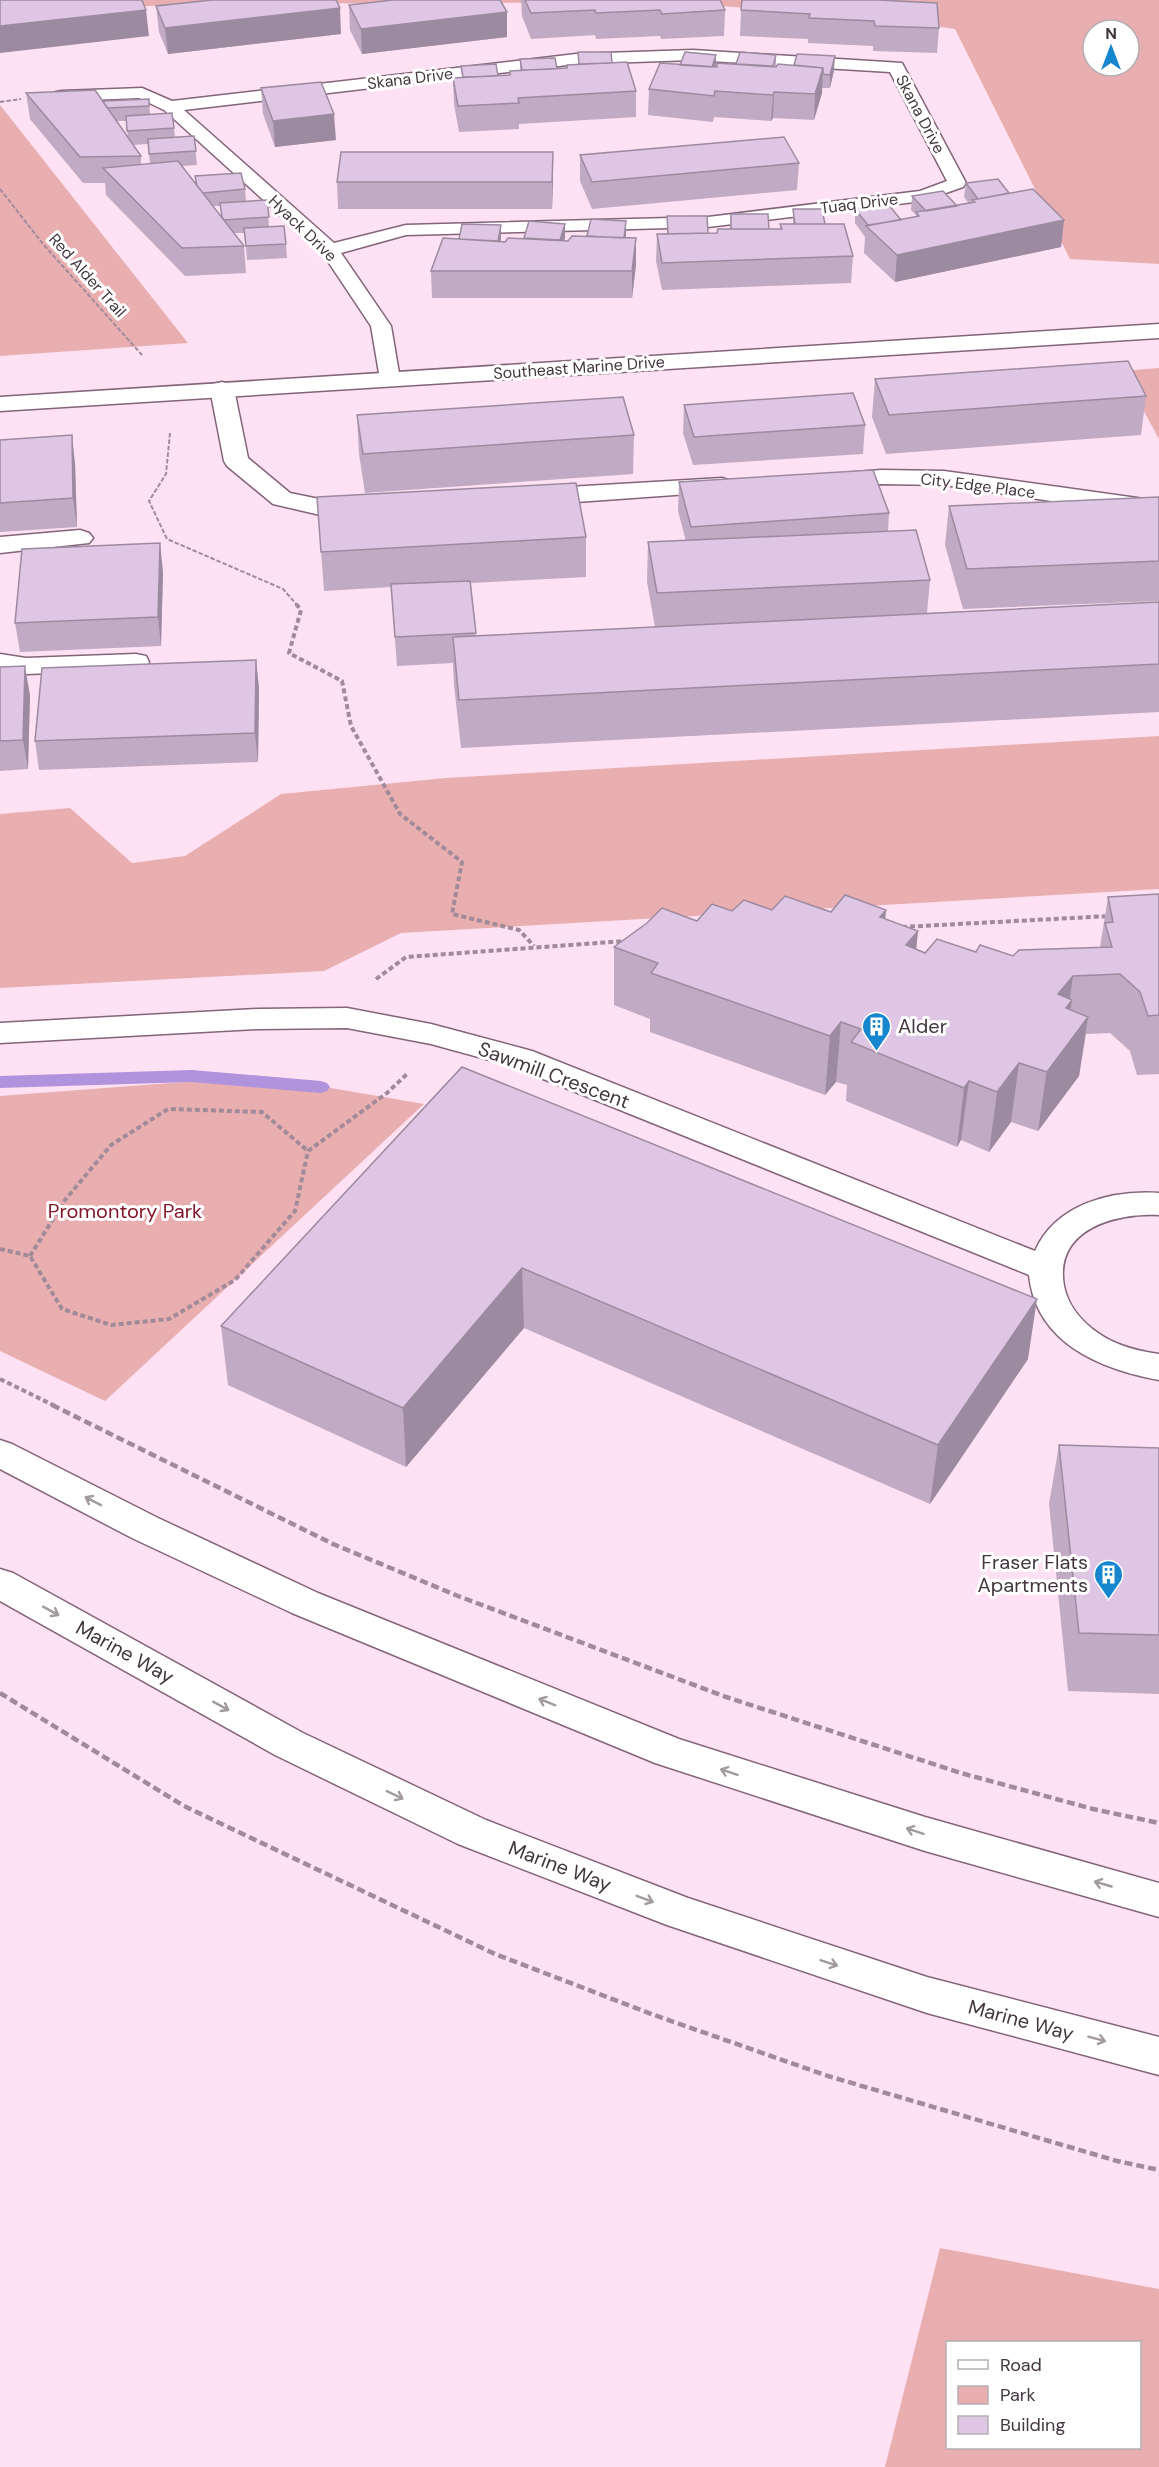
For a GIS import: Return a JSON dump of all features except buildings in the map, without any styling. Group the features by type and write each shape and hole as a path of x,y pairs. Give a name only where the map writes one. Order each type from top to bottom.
{"street":[{"name":"Southeast Marine Drive","path":"0,404 1159,331"},
{"path":"222,389 236,461 282,499 329,509 388,505"},
{"name":"City Edge Place","path":"810,481 880,477 944,478 1159,509"},
{"path":"505,499 740,485"},
{"path":"0,545 80,538"},
{"path":"0,662 27,666 136,662"},
{"name":"Sawmill Crescent","path":"0,1033 258,1019 346,1018 431,1034 521,1058 1044,1268"},
{"path":"1159,1204 1142,1203 1106,1208 1075,1222 1054,1242 1044,1268 1047,1294 1062,1320 1087,1342 1120,1359 1159,1367"},
{"path":"0,1453 145,1527 305,1602 669,1752 925,1834 1159,1900"},
{"name":"Marine Way","path":"0,1582 289,1744 472,1832 681,1913 915,1992 1159,2056"}],"lane":[{"name":"Skana Drive","path":"170,106 576,59 693,55 896,68 957,183"},
{"path":"49,96 142,93 170,106"},
{"name":"Hyack Drive","path":"170,106 330,250 381,326 390,379"},
{"name":"Tuaq Drive","path":"330,250 406,230 708,222 923,196 957,183"}],"path":[{"name":"Red Alder Trail","path":"0,189 43,244 140,351 144,360"},
{"path":"171,423 166,474 149,501 167,539 283,589 301,610 289,653 342,681 351,726 400,814 462,862 452,914 519,930 534,946"},
{"path":"900,927 1112,916"},
{"path":"370,983 406,957 534,946 629,941"},
{"path":"0,1248 30,1256 62,1309 111,1325 169,1318 235,1280 295,1211 308,1151 387,1093 409,1072"},
{"path":"30,1256 65,1200 111,1145 168,1109 262,1112 308,1151"},
{"path":"0,1379 333,1544 458,1596 738,1701 961,1773 1094,1809 1159,1823"},
{"path":"0,1693 184,1806 495,1954 654,2015 828,2076 1117,2161 1159,2170"}],"green space":[{"path":"0,0 1159,0 1159,264 1070,259 955,29 889,20 675,2 177,4 0,17"},
{"path":"0,105 188,343 0,356"},
{"path":"1159,368 1159,439 1122,371"},
{"path":"1159,736 1159,889 401,933 324,971 0,988 0,814 70,808 132,863 185,856 281,794 446,778"},
{"name":"Promontory Park","path":"261,1076 424,1104 105,1401 0,1351 0,1096"},
{"path":"940,2248 1159,2289 1159,2467 885,2467"}],"waterway":[{"path":"0,1082 192,1076 321,1087"}],"place":[{"name":"Alder","path":"877,1052"},
{"name":"Fraser Flats Apartments","path":"1109,1600"}]}
